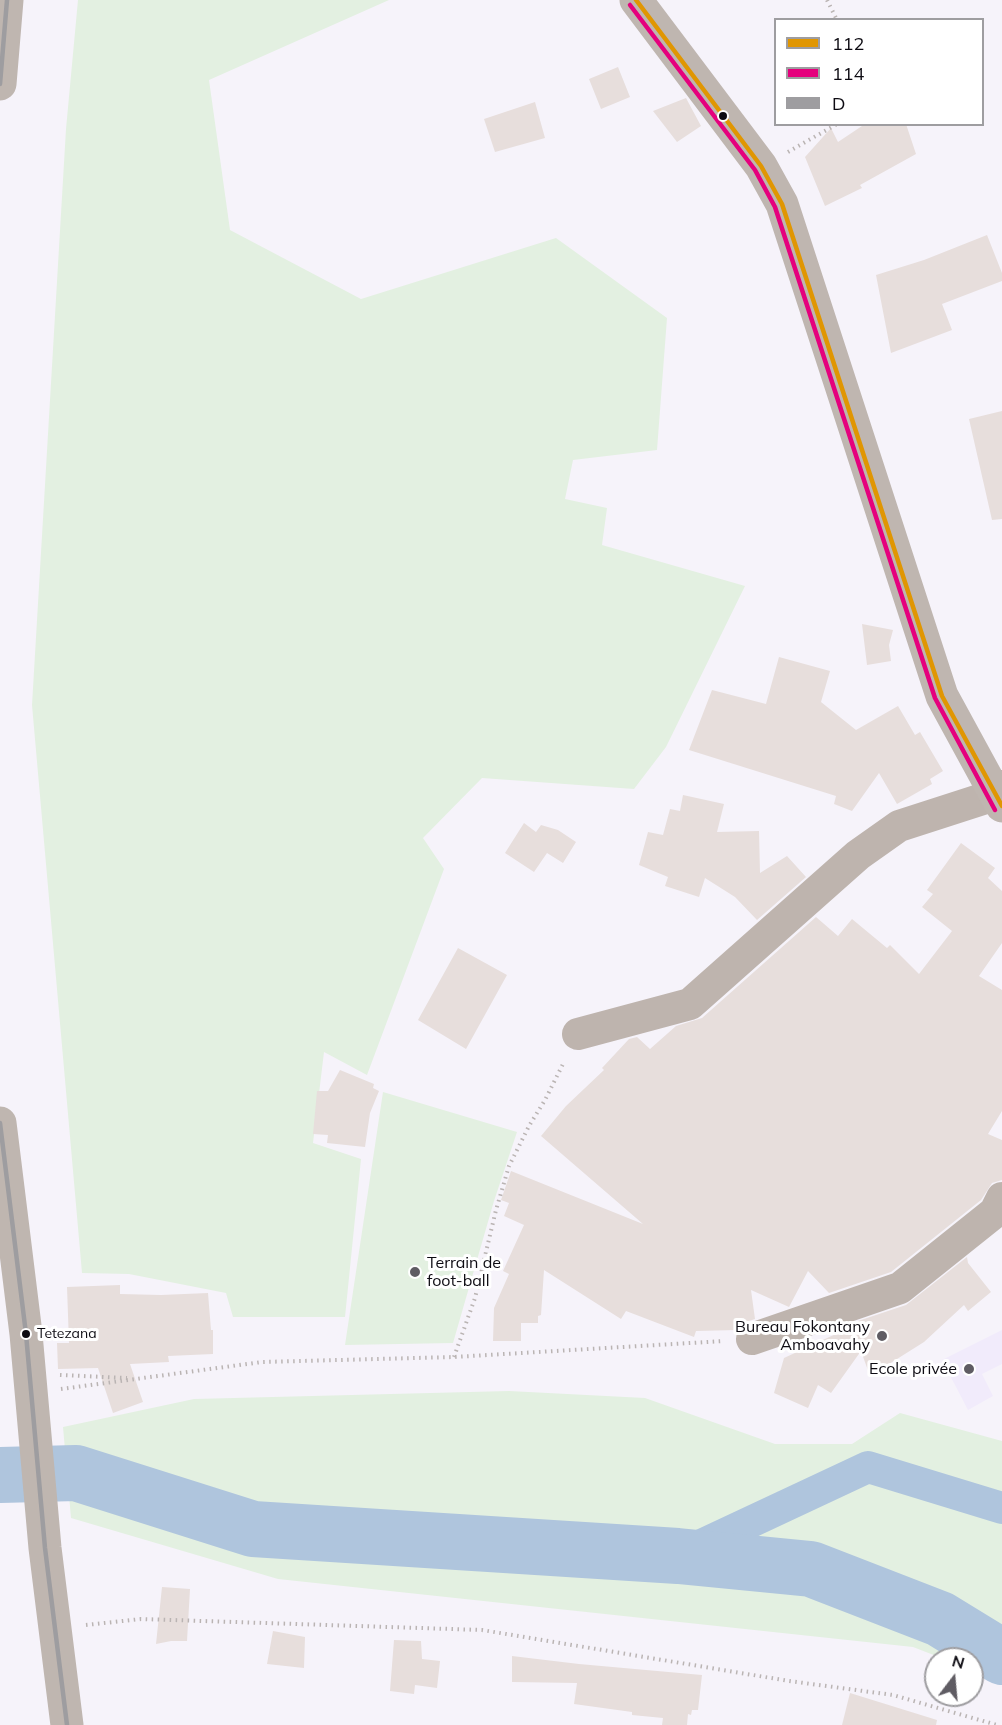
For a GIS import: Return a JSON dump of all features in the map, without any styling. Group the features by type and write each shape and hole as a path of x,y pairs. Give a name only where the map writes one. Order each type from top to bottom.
{"main road":[{"path":"0,84 7,0"},
{"path":"636,0 761,166 782,204 942,696 1000,796"},
{"path":"0,1123 28,1352 45,1548 67,1725"}],"street":[{"path":"578,1034 690,1004 858,855 899,826 1000,796 1002,760"},
{"path":"752,1339 900,1288 995,1212 1002,1198"}],"path":[{"path":"827,0 836,18"},
{"path":"761,166 833,126"},
{"path":"454,1357 476,1298 495,1210 509,1166 578,1034"},
{"path":"55,1390 262,1362 454,1357 752,1339"},
{"path":"28,1352 52,1375 137,1378"},
{"path":"55,1628 141,1619 482,1630 789,1681 893,1695 997,1725"}],"shaded area":[{"name":"Ecole privée","path":"1002,1330 1002,1364 982,1374 993,1396 968,1410 942,1360"}],"green space":[{"path":"78,0 389,0 209,80 230,230 361,299 556,238 667,318 657,450 573,460 565,499 607,508 602,545 745,586 666,747 634,789 482,778 423,838 444,869 367,1075 324,1052 313,1143 361,1159 345,1317 233,1317 226,1293 129,1274 82,1273 32,705 66,129"},
{"name":"Terrain de foot-ball","path":"383,1092 517,1132 494,1201 453,1343 345,1345"},
{"path":"509,1391 645,1398 775,1444 852,1444 900,1413 1002,1441 1002,1681 984,1674 984,1647 924,1647 924,1651 913,1647 278,1579 71,1518 63,1427 194,1399"}],"building":[{"path":"618,67 630,97 601,109 589,79"},
{"path":"686,98 701,126 677,142 653,111"},
{"path":"535,102 545,138 495,152 484,119"},
{"path":"862,126 907,126 916,154 860,185 862,188 825,206 805,157 831,128 838,142"},
{"path":"987,235 1002,273 1002,281 942,304 952,330 891,353 876,275 924,260"},
{"path":"1002,411 1002,519 992,520 969,419"},
{"path":"862,624 893,630 889,645 891,661 867,665"},
{"path":"779,657 830,671 821,702 856,730 898,706 915,735 920,732 943,771 930,779 932,784 897,804 879,773 852,811 834,804 836,796 689,750 712,690 766,704"},
{"path":"683,795 724,804 717,832 759,831 760,873 787,856 806,877 757,920 735,897 705,878 699,897 665,886 668,877 639,865 648,832 663,835 670,809 680,811"},
{"path":"524,823 536,832 541,825 558,830 576,842 563,863 547,853 534,872 505,853"},
{"path":"961,843 995,868 988,878 1002,891 1002,943 979,976 1002,990 1002,1111 988,1134 1002,1140 1002,1180 992,1183 981,1200 891,1272 829,1293 808,1271 789,1307 751,1290 755,1319 746,1322 737,1330 696,1331 694,1337 626,1311 621,1319 544,1270 541,1315 538,1316 538,1323 521,1323 521,1341 493,1341 494,1308 509,1274 503,1271 524,1225 504,1216 509,1203 501,1200 511,1171 643,1224 541,1136 566,1106 604,1070 602,1068 629,1039 637,1037 650,1049 676,1026 702,1018 816,917 838,936 852,919 887,948 890,945 919,974 952,931 922,907 933,894 927,890"},
{"path":"458,948 507,975 466,1049 418,1020"},
{"path":"340,1070 374,1084 373,1088 379,1091 370,1113 365,1147 327,1143 328,1135 313,1134 317,1091 328,1091"},
{"path":"967,1257 968,1263 991,1292 968,1311 964,1305 924,1342 870,1376 861,1351 831,1393 818,1385 808,1408 774,1393 784,1358 853,1326 855,1322 906,1305"},
{"path":"120,1285 120,1294 208,1293 211,1330 213,1330 213,1354 168,1356 169,1362 130,1364 143,1402 113,1413 98,1368 58,1369 57,1343 69,1343 67,1287"},
{"path":"162,1587 190,1589 187,1641 156,1644"},
{"path":"273,1631 305,1637 304,1668 267,1664"},
{"path":"394,1640 421,1641 422,1659 440,1661 437,1688 415,1685 414,1694 390,1691"},
{"path":"512,1656 702,1675 698,1710 692,1710 691,1715 688,1714 687,1725 662,1725 663,1718 632,1715 632,1712 574,1704 577,1683 512,1682"},
{"path":"850,1693 937,1720 936,1725 842,1725"}],"waterway":[{"path":"678,1556 868,1467 1002,1508"},
{"path":"0,1475 76,1473 253,1529 678,1556 811,1569 940,1619 1002,1657"}],"transit line":[{"name":"D","path":"0,84 7,0"},
{"name":"112","path":"636,0 761,166 782,204 942,696 1002,806"},
{"name":"114","path":"630,5 755,170 775,207 935,698 995,810"},
{"name":"D","path":"0,1123 26,1334 45,1548 67,1725"}],"place":[{"name":"Terrain de foot-ball","path":"415,1272"},
{"name":"Tetezana","path":"26,1334"},
{"name":"Bureau Fokontany Amboavahy","path":"882,1336"},
{"name":"Ecole privée","path":"969,1369"}]}
